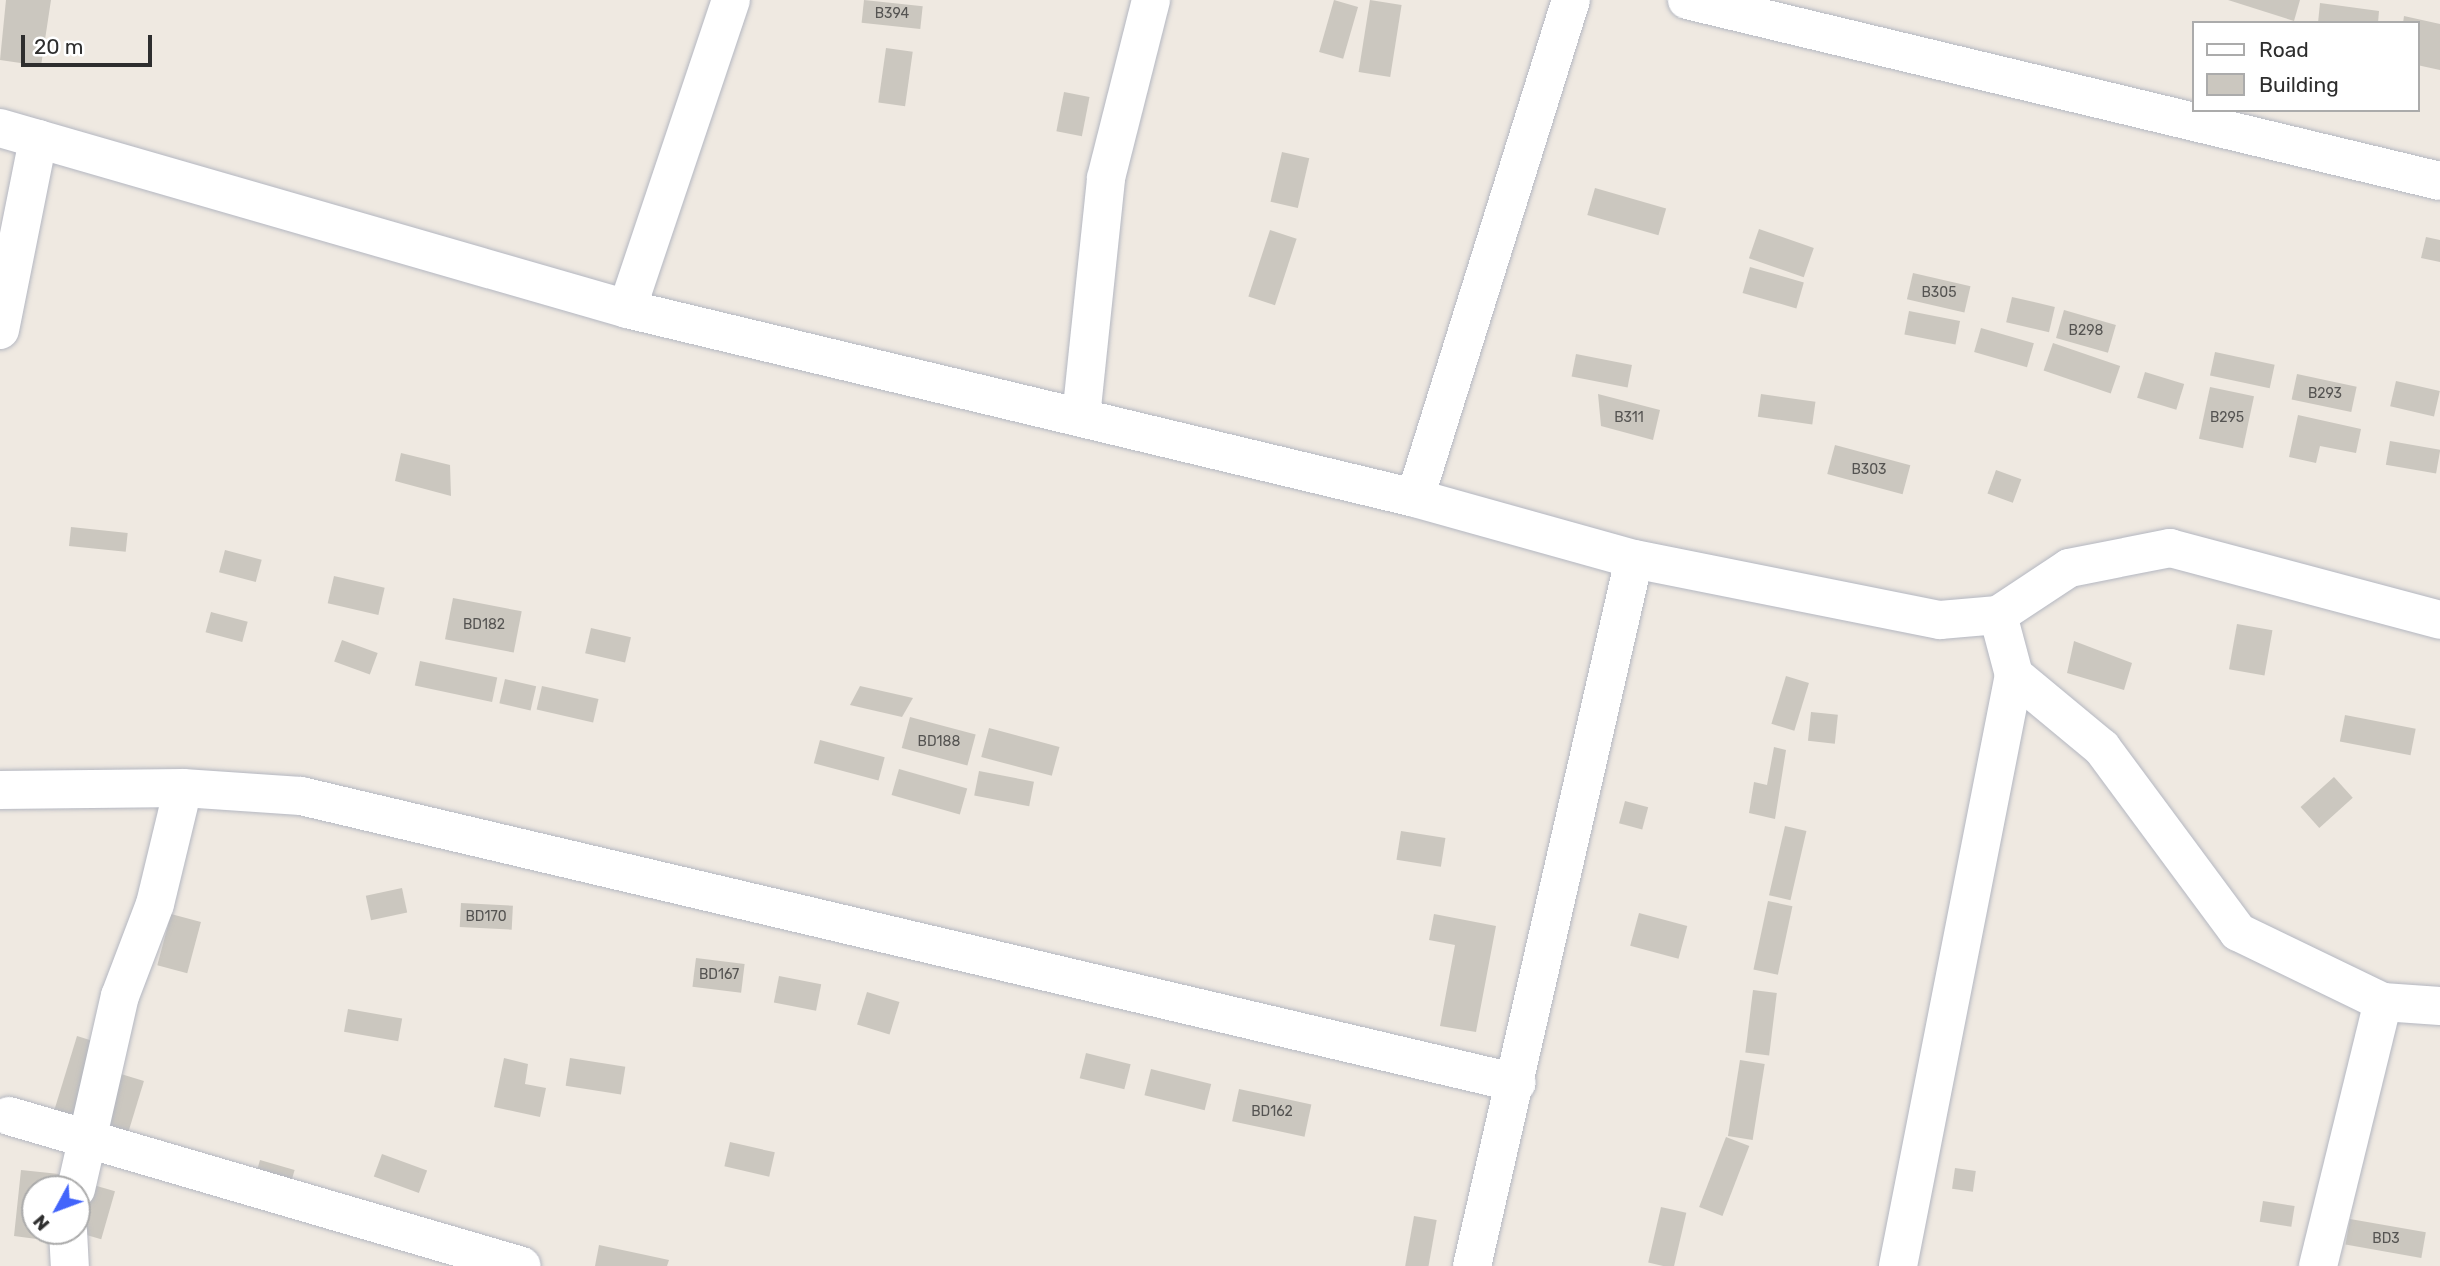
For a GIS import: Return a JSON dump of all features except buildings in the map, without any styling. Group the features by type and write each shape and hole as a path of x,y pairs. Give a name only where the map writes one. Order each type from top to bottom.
{"street":[{"path":"627,309 731,0"},
{"path":"1081,417 1105,178 1152,0"},
{"path":"1415,498 1571,0"},
{"path":"1687,0 2440,180"},
{"path":"0,128 627,309 1415,498 1634,559 1940,620 1998,615 2069,568 2170,548 2440,620"},
{"path":"0,330 38,139"},
{"path":"1472,1266 1517,1083 1634,559"},
{"path":"1898,1266 2014,675 1998,615"},
{"path":"2014,675 2102,748 2238,932 2383,1002 2440,1006"},
{"path":"0,790 183,788 301,796 1517,1083"},
{"path":"79,1175 120,996 155,904 183,788"},
{"path":"2318,1266 2383,1002"},
{"path":"9,1116 522,1266"},
{"path":"69,1245 70,1266"}]}
